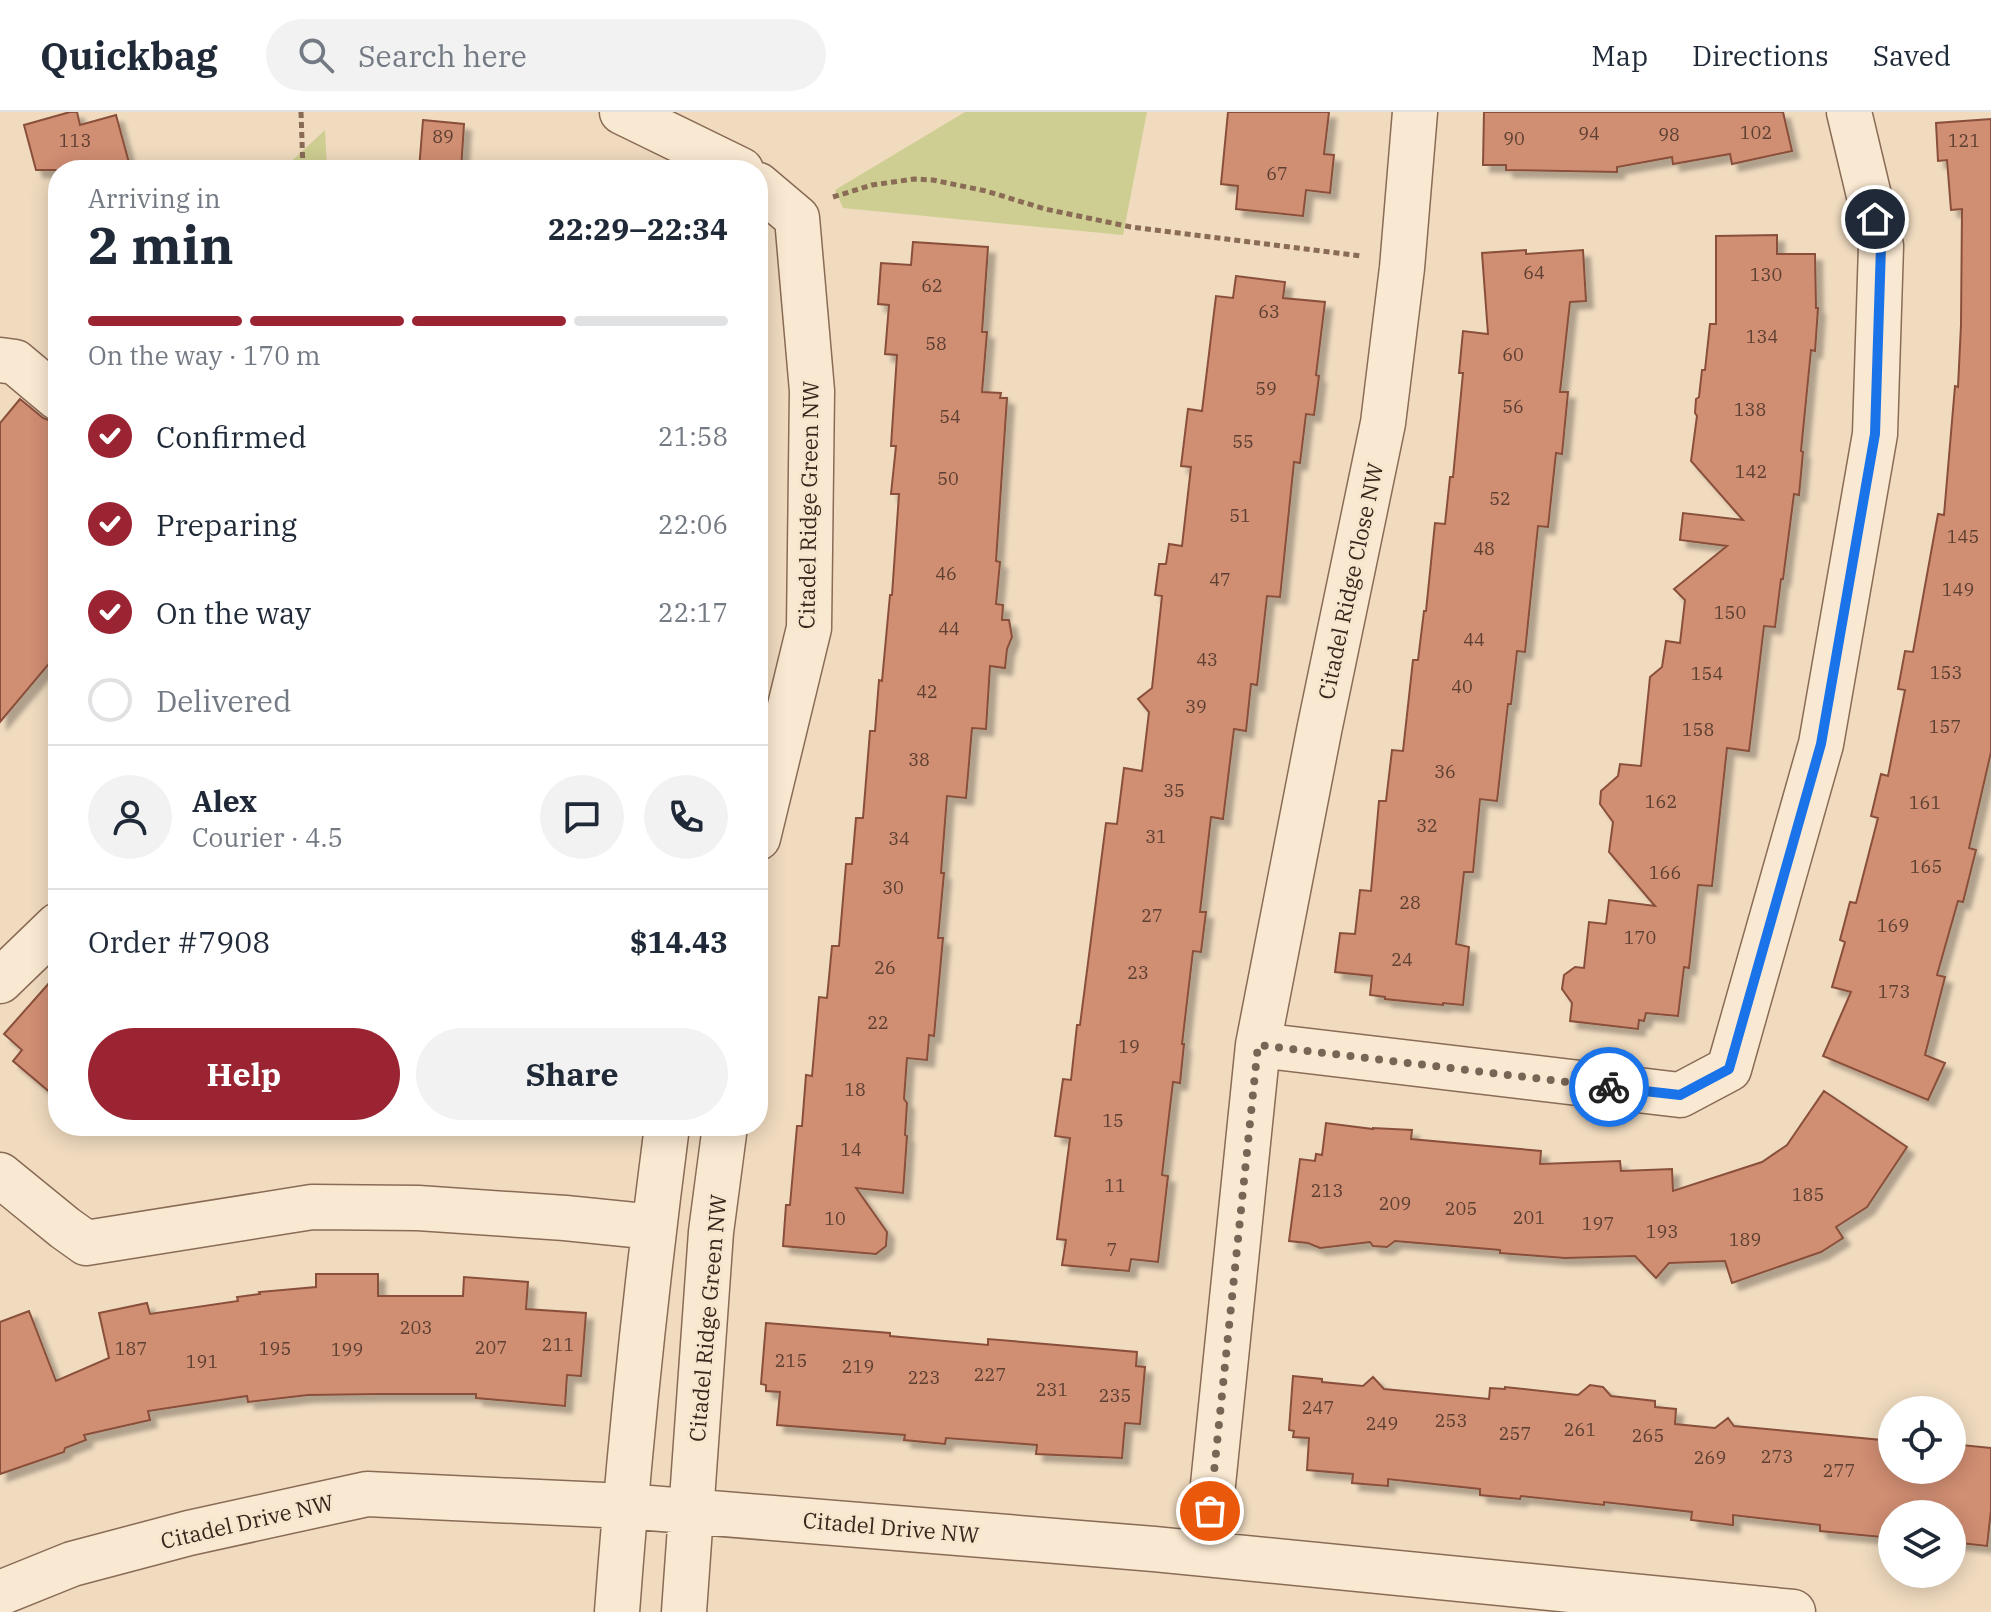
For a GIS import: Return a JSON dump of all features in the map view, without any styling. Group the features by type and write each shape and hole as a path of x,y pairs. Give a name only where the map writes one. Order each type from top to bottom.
{"street":[{"path":"622,112 720,160"},
{"name":"Citadel Ridge Close NW","path":"1206,1553 1258,1045 1383,423 1402,268 1415,112"},
{"path":"1258,1045 1680,1095 1729,1069 1821,744 1875,434 1881,246 1849,112"},
{"name":"Citadel Ridge Green NW","path":"768,193 797,218 812,391 809,628 768,797"},
{"path":"0,360 15,362 48,390"},
{"path":"0,981 48,935"},
{"path":"617,1612 625,1506 666,1136"},
{"name":"Citadel Ridge Green NW","path":"684,1612 711,1232 724,1136"},
{"path":"0,1175 86,1243 312,1207 418,1208 654,1227"},
{"name":"Citadel Drive NW","path":"0,1593 72,1564 189,1533 367,1494 625,1506 1206,1553 1793,1612"}],"path":[{"path":"301,112 303,160"},
{"path":"833,197 872,185 914,179 933,180 1131,227 1374,257"}],"green space":[{"path":"965,112 1147,112 1123,235 843,208 835,190"},
{"path":"325,130 326,160 293,160"}],"building":[{"path":"70,112 77,112 80,125 116,115 128,160 48,160 48,170 36,170 24,125"},
{"path":"1228,112 1329,112 1324,154 1334,155 1330,193 1306,190 1303,216 1236,209 1238,186 1221,184"},
{"path":"1484,112 1783,112 1792,151 1732,164 1730,154 1673,164 1672,157 1617,167 1617,172 1506,170 1506,165 1483,165"},
{"path":"1991,119 1991,752 1969,848 1976,850 1963,902 1958,901 1937,975 1945,977 1925,1055 1945,1063 1928,1100 1823,1056 1851,992 1832,987 1845,942 1840,940 1850,902 1856,903 1878,818 1871,816 1881,774 1888,776 1905,690 1898,689 1905,651 1913,652 1938,514 1944,515 1955,386 1958,387 1962,209 1951,210 1947,160 1938,161 1936,123"},
{"path":"423,120 464,124 462,160 420,160"},
{"path":"1777,235 1777,254 1815,254 1818,308 1815,351 1811,350 1799,495 1794,494 1775,627 1764,626 1749,751 1727,748 1712,886 1698,885 1689,968 1684,967 1678,1016 1646,1013 1644,1021 1639,1020 1638,1029 1570,1021 1572,1003 1562,989 1564,975 1575,967 1584,968 1589,922 1606,924 1609,900 1655,906 1609,852 1613,822 1600,804 1601,791 1618,776 1620,764 1641,766 1650,677 1662,667 1666,641 1680,643 1685,600 1674,589 1727,546 1680,540 1683,513 1743,520 1691,461 1696,399 1699,397 1702,370 1705,370 1710,324 1716,324 1716,236"},
{"path":"913,242 988,247 982,332 987,332 982,392 1001,393 1000,398 1007,398 996,604 1003,605 1002,620 1009,620 1012,637 1005,668 990,666 986,729 972,728 966,798 947,796 938,938 943,938 934,1036 929,1035 927,1060 907,1058 903,1193 856,1188 887,1232 886,1246 876,1254 783,1246 797,1126 802,1126 806,1075 812,1076 819,997 827,998 832,946 839,946 846,864 852,864 856,818 863,818 870,731 875,731 892,595 899,494 891,494 896,446 891,446 897,355 885,354 889,305 878,304 881,263 911,265"},
{"path":"1526,250 1526,254 1583,250 1586,301 1570,302 1560,392 1568,392 1562,454 1556,453 1548,527 1538,526 1525,652 1517,651 1497,801 1480,799 1473,872 1464,872 1456,944 1469,947 1463,1005 1385,999 1370,995 1372,976 1335,972 1340,933 1355,934 1360,890 1371,891 1379,801 1386,801 1392,750 1403,751 1413,660 1418,660 1426,611 1435,523 1445,524 1450,477 1453,477 1463,373 1459,373 1463,331 1488,334 1482,253"},
{"path":"1236,276 1285,282 1283,298 1325,302 1314,415 1306,414 1300,463 1294,462 1280,597 1267,596 1257,685 1251,684 1246,731 1234,729 1223,819 1211,817 1200,912 1206,912 1201,952 1193,951 1180,1083 1173,1082 1162,1175 1168,1176 1158,1262 1131,1259 1129,1271 1062,1265 1066,1240 1057,1239 1070,1138 1055,1136 1063,1079 1071,1080 1077,1025 1080,1025 1106,823 1117,824 1124,768 1142,771 1149,712 1138,699 1152,688 1162,596 1155,595 1159,564 1166,564 1169,544 1182,546 1191,467 1181,466 1188,409 1202,411 1216,296 1233,298"},
{"path":"20,399 48,420 48,665 0,722 0,423"},
{"path":"48,984 48,1091 13,1061 22,1050 4,1034"},
{"path":"1824,1091 1907,1147 1867,1207 1836,1227 1843,1238 1821,1252 1732,1283 1725,1261 1669,1263 1656,1278 1635,1256 1565,1258 1395,1241 1387,1247 1373,1246 1370,1242 1320,1248 1289,1241 1300,1159 1315,1161 1316,1154 1322,1155 1326,1123 1412,1130 1411,1139 1541,1151 1540,1164 1620,1161 1621,1171 1672,1169 1673,1191 1762,1162 1787,1145"},
{"path":"316,1274 378,1274 378,1296 463,1296 464,1277 528,1282 526,1309 586,1313 581,1376 567,1375 565,1406 476,1398 476,1394 378,1394 308,1395 248,1402 247,1396 148,1411 150,1420 84,1435 86,1440 65,1448 64,1452 0,1474 0,1322 29,1311 56,1381 109,1358 99,1313 147,1303 150,1314 238,1301 237,1297 259,1292 316,1287"},
{"path":"766,1323 988,1345 988,1339 1137,1352 1136,1366 1145,1367 1140,1424 1125,1423 1122,1458 1036,1454 1037,1445 946,1438 945,1444 904,1440 905,1435 777,1425 780,1392 766,1391 766,1385 761,1384"},
{"path":"1293,1376 1363,1386 1373,1377 1384,1389 1489,1399 1490,1388 1578,1395 1590,1385 1603,1387 1611,1396 1655,1401 1655,1407 1676,1409 1675,1424 1715,1428 1728,1418 1734,1426 1878,1440 1878,1484 1966,1484 1966,1445 1991,1448 1991,1510 1987,1546 1966,1544 1966,1500 1878,1500 1878,1537 1820,1531 1820,1525 1733,1515 1733,1525 1691,1520 1692,1512 1604,1502 1604,1505 1480,1495 1480,1489 1388,1479 1388,1486 1352,1483 1353,1474 1307,1470 1309,1438 1293,1437 1294,1431 1289,1430"}],"way so far":[{"path":"1210,1511 1258,1045 1609,1087"}],"route":[{"path":"1609,1087 1680,1095 1729,1069 1821,744 1875,434 1881,246 1875,219"}]}
